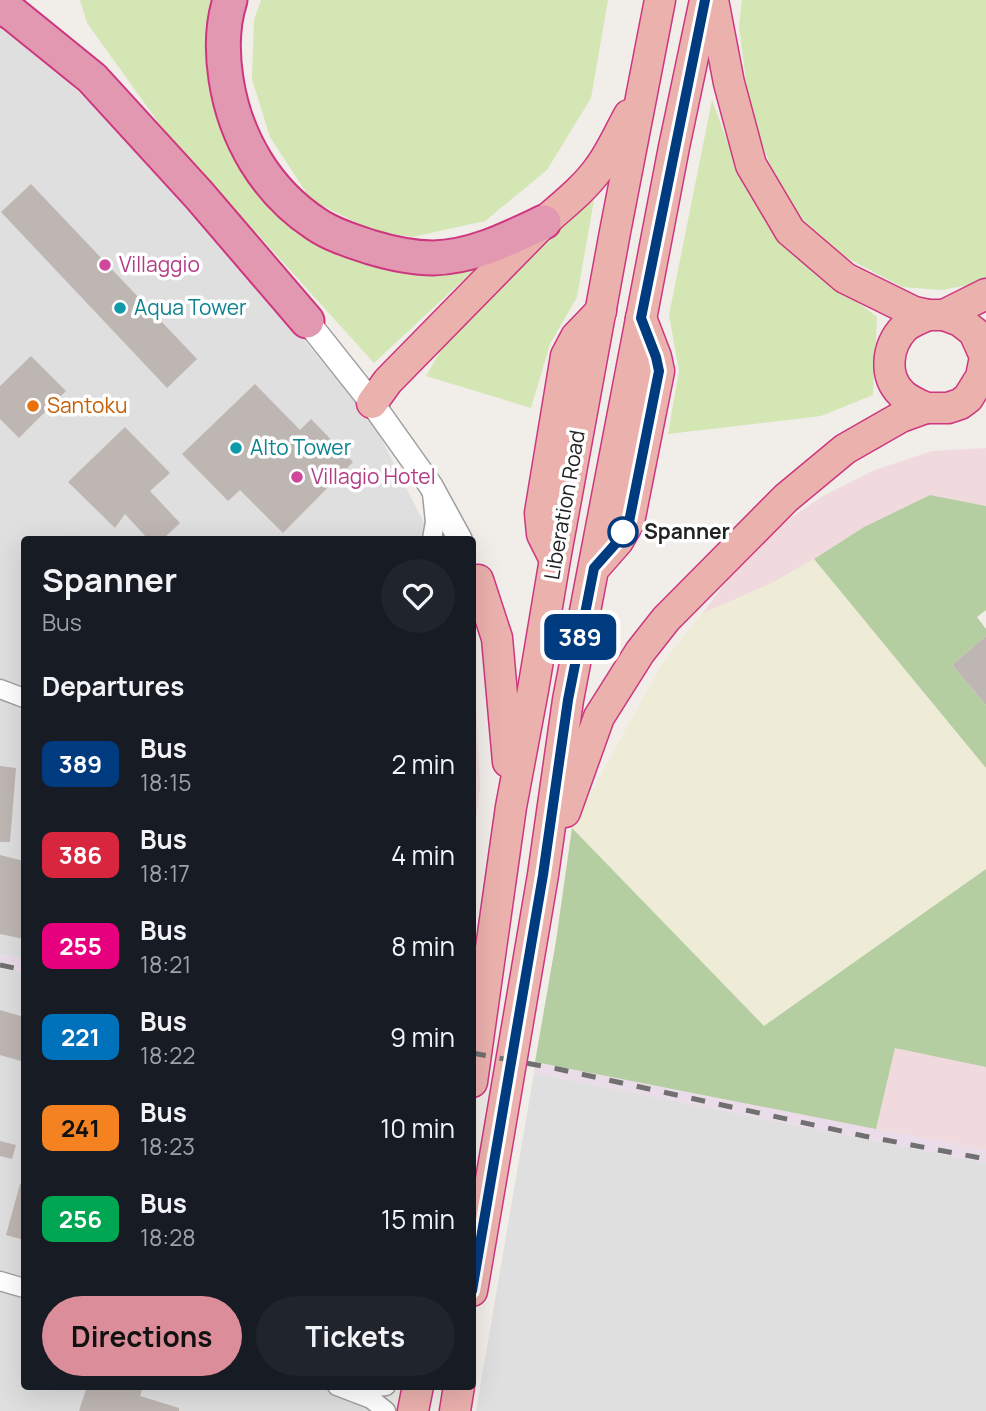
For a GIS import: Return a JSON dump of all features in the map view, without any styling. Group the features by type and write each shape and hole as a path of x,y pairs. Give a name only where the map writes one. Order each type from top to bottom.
{"highway":[{"path":"230,0 226,12 223,62 228,93 247,149 271,185 317,225 338,236 384,251 432,258 458,256 485,249 544,222"},
{"path":"372,403 388,381 599,168 642,94 660,0"},
{"name":"Liberation Road","path":"476,1268 543,875 568,700 705,0"},
{"path":"543,875 598,717 640,652 666,619 786,498 845,449 901,417 926,408 948,408 968,398 981,377 985,357 985,351 974,332 960,321 914,312 845,278 790,231 751,165 729,83 713,0"},
{"path":"0,6 92,78 199,195 307,321"},
{"name":"Liberation Road","path":"476,1054 511,807 555,559 542,534 540,513 566,356 576,337 601,311 642,94"},
{"path":"926,408 904,396 895,386 889,361 894,341 905,327 915,320 936,315 986,295"},
{"path":"476,580 497,638 511,807"},
{"path":"413,1411 417,1390"},
{"path":"455,1411 458,1390"}],"street":[{"path":"307,321 372,403 431,486 458,536"},
{"path":"431,486 435,522 433,536"},
{"path":"0,689 21,697"},
{"path":"0,1281 21,1287"},
{"path":"348,1390 371,1399 386,1411"}],"shaded area":[{"name":"Villaggio","path":"0,23 15,32 161,170 373,422 430,536 21,536 21,958 0,954"},
{"path":"986,448 986,506 930,495 864,527 772,583 702,614 729,578 789,519 823,496 875,470 932,451"},
{"path":"49,521 80,536 42,536"},
{"path":"814,559 986,768 986,869 764,1026 572,828 660,667 701,614 772,583"},
{"path":"476,705 480,786 476,820"},
{"path":"0,954 21,958 21,972 0,968"},
{"path":"0,968 21,972 21,1390 383,1390 380,1411 0,1411"},
{"path":"895,1047 986,1067 986,1150 876,1129"},
{"path":"535,1062 986,1150 986,1163 534,1073"},
{"path":"534,1073 986,1163 986,1411 476,1411"}],"green space":[{"path":"80,0 220,0 212,81 238,164 308,234 411,275 475,269 374,363 166,133 87,23"},
{"path":"261,0 608,0 591,98 547,170 485,221 412,237 373,231 311,200 270,137 252,79 254,20"},
{"path":"742,0 986,0 986,282 941,290 902,287 849,259 808,229 774,175 750,112 739,26"},
{"path":"712,100 732,154 769,222 815,269 877,317 873,395 821,416 668,434 679,371 669,315"},
{"path":"594,200 577,297 550,344 531,408 426,376 453,329 527,252"},
{"path":"930,495 986,506 986,610 977,617 986,629 986,636 952,665 986,705 986,768 814,559 864,527"},
{"path":"572,828 764,1026 986,869 986,1067 895,1048 876,1129 535,1062"}],"building":[{"name":"Aqua Tower","path":"31,184 197,359 167,388 1,212"},
{"path":"31,356 66,391 19,438 0,419 0,386"},
{"path":"255,384 300,430 311,419 353,462 283,533 240,490 228,501 182,454"},
{"path":"125,427 170,473 150,491 180,523 166,536 145,536 125,514 115,528 68,482"},
{"path":"986,636 986,705 952,665"},
{"path":"0,766 16,768 10,842 0,842"},
{"path":"0,855 21,860 21,938 0,934"},
{"path":"0,1010 21,1016 21,1061 0,1055"},
{"path":"0,1141 16,1145 12,1159 0,1156"},
{"path":"20,1184 21,1184 21,1239 6,1235"},
{"path":"86,1390 142,1390 140,1396 179,1408 179,1411 79,1411"}],"railway":[{"path":"0,965 21,969"},
{"path":"476,1054 864,1136 986,1159"}],"bus line":[{"name":"389","path":"476,1268 543,875 568,700 594,568 618,541 629,522 659,371 641,318 705,0"}],"place":[{"name":"Villaggio","path":"105,265"},
{"name":"Aqua Tower","path":"120,308"},
{"name":"Santoku","path":"33,406"},
{"name":"Alto Tower","path":"236,448"},
{"name":"Villagio Hotel","path":"297,477"},
{"name":"Spanner","path":"623,532"}]}
